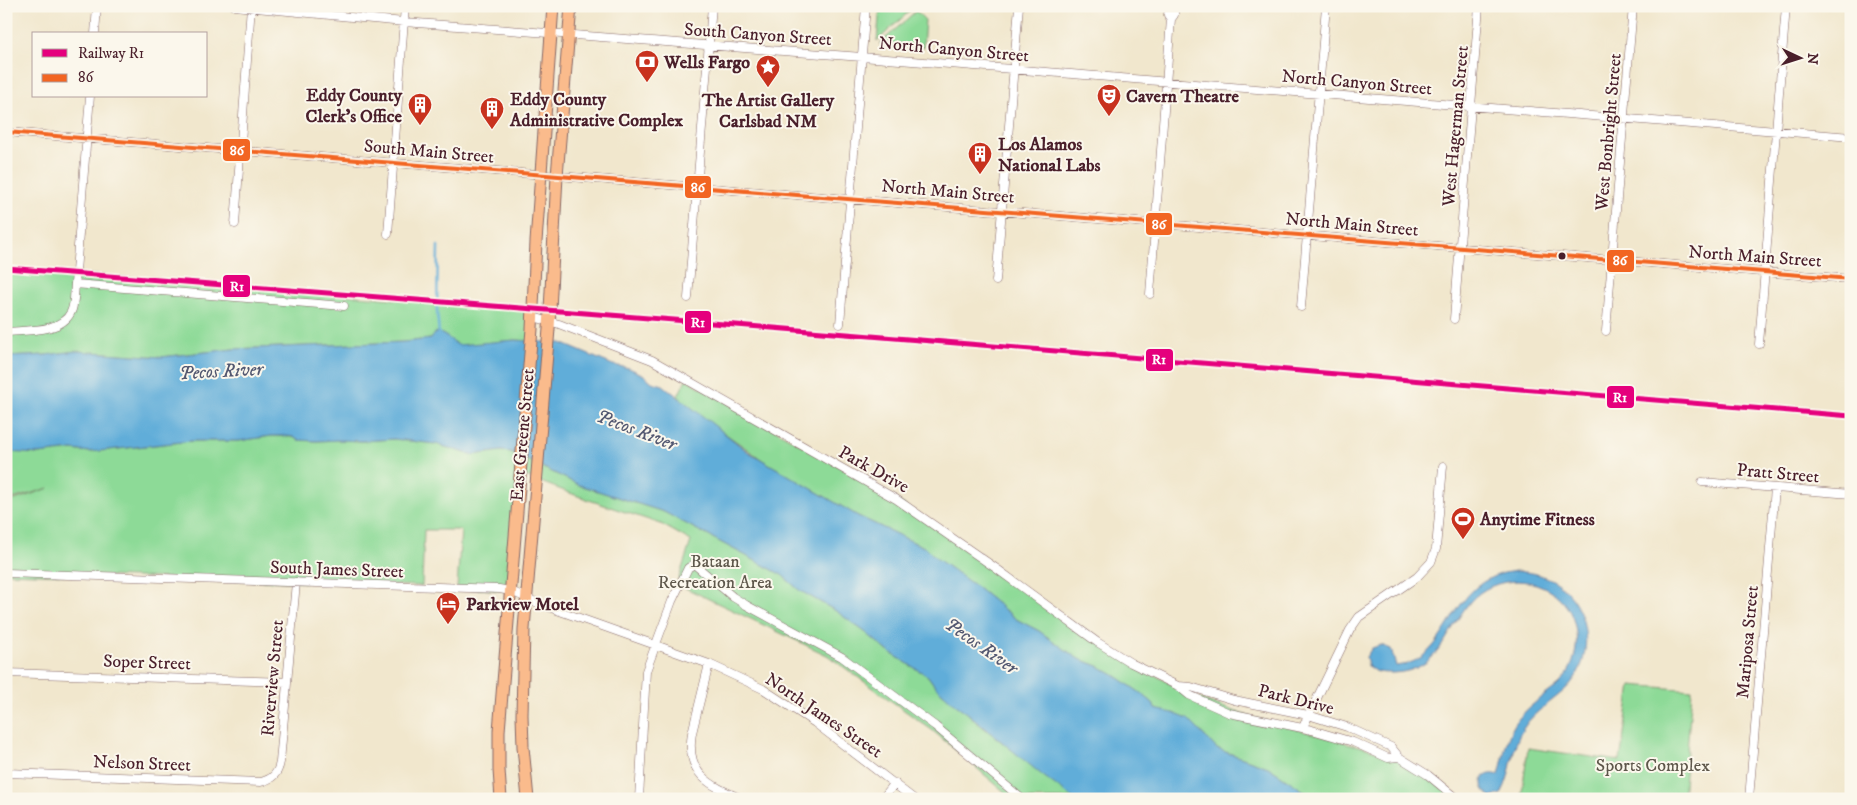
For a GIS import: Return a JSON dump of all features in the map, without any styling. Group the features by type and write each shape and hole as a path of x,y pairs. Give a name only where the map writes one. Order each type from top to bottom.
{"highway":[{"name":"East Greene Street","path":"501,799 498,755 532,337 553,6"},
{"name":"East Greene Street","path":"528,799 523,747 522,698 527,598 549,328 557,176 571,6"},
{"path":"502,695 522,698"}],"street":[{"path":"95,32 98,6"},
{"name":"South Canyon Street","path":"234,6 404,22 862,57"},
{"path":"388,234 405,6"},
{"path":"688,298 712,6"},
{"path":"840,324 866,6"},
{"path":"996,281 1019,6"},
{"path":"1169,6 1168,14 1171,19"},
{"path":"1150,294 1171,19 1174,15 1175,6"},
{"path":"1301,307 1326,6"},
{"name":"West Hagerman Street","path":"1454,319 1479,6"},
{"name":"West Bonbright Street","path":"1606,331 1633,6"},
{"path":"1759,344 1786,6"},
{"path":"235,224 251,7"},
{"name":"North Canyon Street","path":"862,57 1851,138"},
{"path":"6,332 52,327 62,323 71,313 90,98"},
{"name":"South Main Street","path":"6,132 850,199"},
{"name":"North Main Street","path":"850,199 1851,279"},
{"path":"75,284 344,306"},
{"name":"Park Drive","path":"533,317 549,328 630,351 675,372 752,419 896,499 997,569 1097,642 1138,666 1178,686 1188,695 1228,713 1303,727 1353,742 1388,758 1399,757"},
{"path":"1303,727 1350,630 1359,617 1416,577 1435,554 1442,466"},
{"name":"Pratt Street","path":"1702,482 1851,494"},
{"name":"Mariposa Street","path":"1749,799 1776,488"},
{"path":"639,799 646,672 680,584 688,568 694,564 733,597 842,657 935,726 1022,799"},
{"name":"South James Street","path":"6,572 499,589 511,591 656,644"},
{"name":"Riverview Street","path":"276,775 280,762 296,582"},
{"name":"North James Street","path":"656,644 709,664 763,689 789,705 914,799"},
{"path":"709,664 690,743 693,762 703,778 717,788 742,799"},
{"name":"Soper Street","path":"6,673 287,682"},
{"name":"Park Drive","path":"1178,686 1191,687 1229,699 1308,716 1347,727 1391,747 1399,757 1428,775 1457,799"},
{"name":"Nelson Street","path":"6,773 261,782 276,775"},
{"path":"882,799 895,783"}],"green space":[{"path":"880,6 914,7 877,41"},
{"path":"916,11 925,20 923,47 879,44"},
{"path":"6,268 533,310 531,341 515,340 458,346 443,334 431,339 403,342 233,349 161,357 76,351 6,357"},
{"path":"686,379 896,499 1079,630 1189,695 1251,717 1399,757 1457,799 1316,799 1268,767 1217,749 1188,719 1155,709 1153,703 1116,676 1098,666 1077,658 1039,631 1016,619 978,588 936,558 926,548 858,516 764,461 703,418 678,396"},
{"name":"Bataan Recreation Area","path":"271,436 316,441 394,439 436,444 472,455 501,451 511,452 579,485 664,512 782,575 799,590 836,611 889,652 928,676 935,686 956,705 1074,799 1013,799 932,730 827,655 677,584 691,541 661,524 522,475 511,591 457,588 461,530 424,530 422,586 6,573 6,503 49,488 6,501 6,452 39,454 72,450 90,452 191,441 239,441"},
{"name":"Sports Complex","path":"1631,685 1692,690 1683,799 1521,799 1528,748 1620,761"}],"water":[{"name":"Pecos River","path":"436,332 458,345 515,340 561,343 613,365 629,368 644,375 652,382 663,385 747,451 858,516 926,548 936,558 978,588 1016,619 1039,631 1077,658 1098,666 1116,676 1153,703 1155,709 1188,719 1217,749 1268,767 1316,799 1074,799 956,705 935,686 928,676 889,652 836,611 799,590 782,575 664,512 579,485 511,452 501,451 472,455 436,444 394,439 316,441 298,440 286,436 271,436 239,441 191,441 90,452 72,450 39,454 6,452 6,357 76,351 161,357 233,349 403,342 431,339"},
{"path":"1515,571 1545,577 1558,584 1569,594 1583,620 1585,650 1582,665 1570,685 1528,721 1516,745 1505,786 1501,794 1492,797 1483,789 1482,780 1488,775 1499,775 1507,742 1515,724 1529,708 1565,678 1570,668 1576,646 1576,634 1570,612 1564,603 1554,593 1543,587 1517,581 1504,582 1480,593 1470,602 1440,648 1432,658 1422,665 1409,671 1383,673 1373,670 1368,666 1366,657 1372,648 1381,645 1391,649 1396,666 1415,661 1430,650 1462,603 1475,589 1492,577"}],"waterway":[{"path":"438,246 437,311 439,334"}],"rail line":[{"name":"R1","path":"6,268 687,321 1851,416"}],"transit line":[{"name":"86","path":"6,132 1851,279"}],"place":[{"name":"Wells Fargo","path":"647,83"},
{"name":"The Artist Gallery Carlsbad NM","path":"768,88"},
{"name":"Cavern Theatre","path":"1109,117"},
{"name":"Eddy County Clerk's Office","path":"420,126"},
{"name":"Eddy County Administrative Complex","path":"492,130"},
{"name":"Los Alamos National Labs","path":"980,175"},
{"name":"Anytime Fitness","path":"1463,540"},
{"name":"Parkview Motel","path":"448,625"}]}
